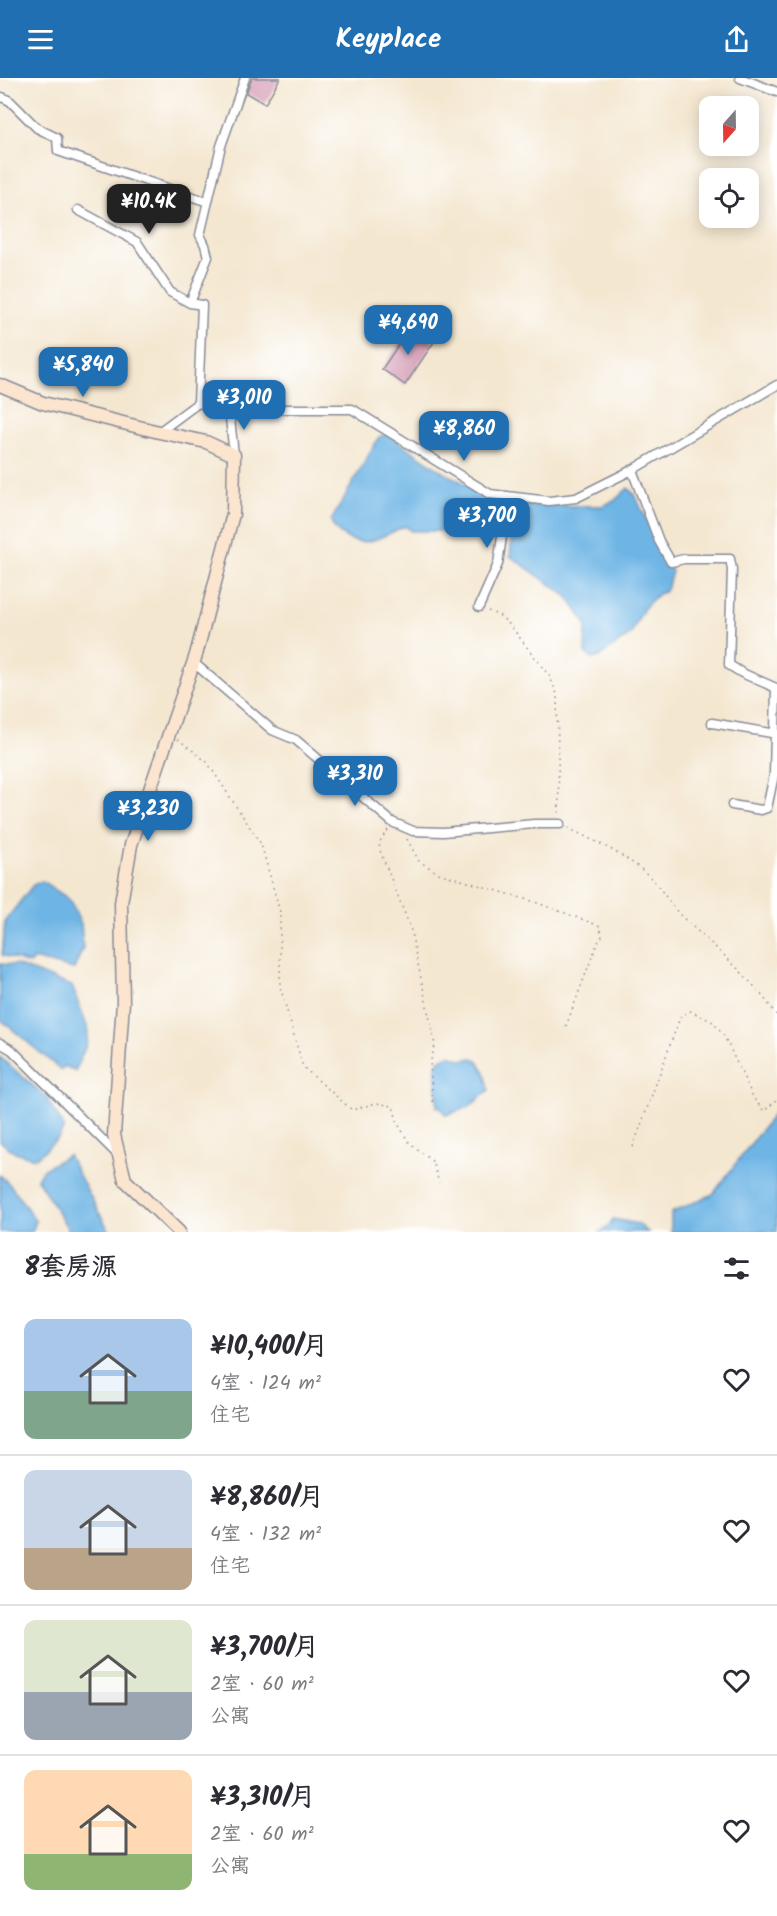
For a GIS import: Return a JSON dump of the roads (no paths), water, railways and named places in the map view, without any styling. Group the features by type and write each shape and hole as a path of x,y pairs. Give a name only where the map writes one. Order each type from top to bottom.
{"street":[{"path":"190,303 208,257 200,235 221,146 245,78"},
{"path":"740,78 777,92"},
{"path":"0,98 10,101 37,128 57,138 58,151 208,202"},
{"path":"78,210 137,242 170,292 190,303 202,305 198,403"},
{"path":"0,385 42,403 206,442 234,454"},
{"path":"159,432 198,403 229,410 352,409 490,494 549,501 576,498 632,470 777,385"},
{"path":"179,1232 125,1180 114,1135 123,1002 121,903 132,845 194,663 234,514 234,454 229,410"},
{"path":"632,470 659,541 671,562 684,559 730,560 732,570 729,665 776,688 774,775 767,808 761,810 732,805"},
{"path":"479,607 498,564 508,496"},
{"path":"194,663 272,730 296,740 396,824 413,831 443,832 560,824"},
{"path":"712,723 776,733"},
{"path":"0,1043 12,1050 119,1155"}],"water":[{"path":"387,434 443,472 492,498 496,503 496,509 483,528 465,531 411,531 405,526 364,542 341,535 331,521 379,437"},
{"path":"628,488 634,494 672,571 668,586 644,608 631,634 593,659 585,653 586,624 568,597 510,556 515,505 602,506 614,501"},
{"path":"42,881 66,897 81,924 83,948 74,969 33,959 30,964 2,955 5,921 33,885"},
{"path":"0,964 16,965 72,986 88,1029 87,1043 75,1071 65,1066 61,1070 0,1019"},
{"path":"449,1055 463,1060 473,1058 477,1060 485,1072 489,1090 469,1107 446,1115 439,1106 437,1107 436,1066"},
{"path":"0,1057 45,1096 64,1127 59,1137 36,1158 16,1152 0,1141"},
{"path":"777,1109 777,1232 671,1232 671,1213 713,1194"},
{"path":"68,1155 110,1232 70,1232 37,1179 42,1170"},
{"path":"0,1175 11,1186 36,1221 32,1232 0,1232"},
{"path":"613,1219 638,1224 648,1232 600,1232 608,1227"}]}
